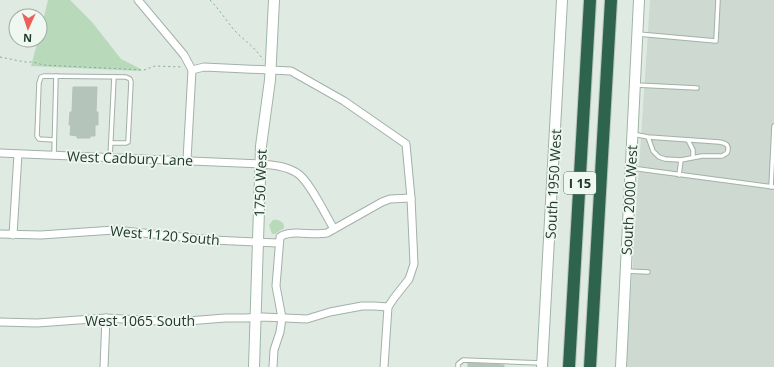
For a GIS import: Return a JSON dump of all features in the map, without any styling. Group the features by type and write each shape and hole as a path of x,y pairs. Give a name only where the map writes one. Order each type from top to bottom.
{"highway":[{"name":"I 15","path":"569,367 590,0"},
{"name":"I 15","path":"590,367 611,0"}],"street":[{"path":"138,0 184,55 192,70 187,160"},
{"name":"1750 West","path":"254,367 260,164 263,126 271,70 274,0"},
{"name":"South 1950 West","path":"543,365 562,0"},
{"name":"South 2000 West","path":"621,367 639,0"},
{"path":"192,70 204,67 291,71 344,101 406,144 411,198 414,257 413,270 388,308 384,367"},
{"name":"West Cadbury Lane","path":"0,153 187,160 260,164 282,167 298,173 307,182 334,229"},
{"path":"13,235 18,154"},
{"path":"273,367 274,350 280,332 282,318 276,286 278,243 280,237 283,234 327,233 382,202 390,199 411,198"},
{"name":"West 1120 South","path":"0,234 41,235 114,230 212,240 278,243"},
{"name":"West 1065 South","path":"0,322 37,323 106,318 174,322 255,317 307,319 330,312 362,306 388,308"},
{"path":"104,367 106,318"}],"lane":[{"path":"637,34 716,41 718,0"},
{"path":"54,155 56,76"},
{"path":"54,140 40,139 37,136 41,77 126,77 130,80 128,142 111,143"},
{"path":"110,158 114,77"},
{"path":"635,85 697,88"},
{"path":"630,168 773,187 774,126"},
{"path":"632,134 648,137 725,143 728,146 727,153 722,156 693,157 681,160 665,159 659,157 653,151 648,137"},
{"path":"688,140 693,150 693,157"},
{"path":"679,175 681,160"},
{"path":"625,271 648,272"},
{"path":"458,367 458,364 463,360 522,362 543,365"},
{"path":"521,367 522,362"}],"path":[{"path":"210,0 230,25 252,46 263,60"},
{"path":"0,57 43,65 144,70 155,66 182,67"}],"shaded area":[{"path":"650,0 774,0 774,367 626,367"}],"green space":[{"path":"48,0 70,0 92,22 121,59 142,71 31,66 36,48 48,48 48,8 46,8"},
{"path":"273,220 281,221 284,226 284,228 275,234 272,234 269,225"}],"building":[{"path":"73,87 97,87 96,112 98,112 98,125 95,125 95,136 90,136 90,138 77,138 77,136 70,135 71,125 69,125 70,112 72,112"},
{"path":"468,363 504,365 504,367 468,367"}]}
